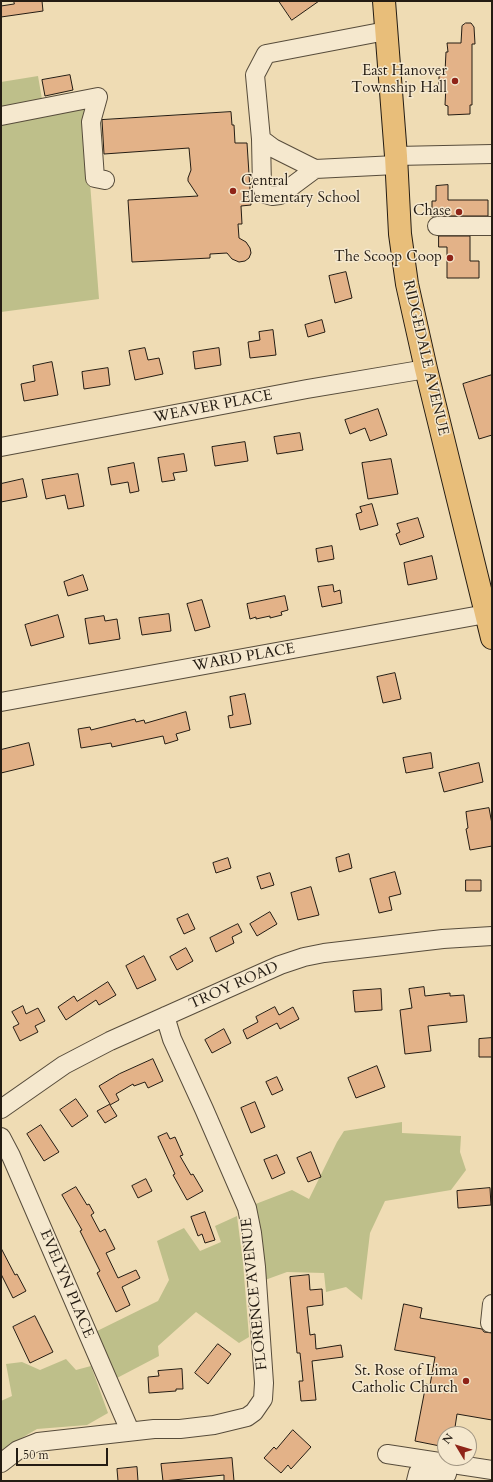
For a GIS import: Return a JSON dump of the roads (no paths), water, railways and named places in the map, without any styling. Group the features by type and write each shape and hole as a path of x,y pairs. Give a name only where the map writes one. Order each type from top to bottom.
{"main road":[{"name":"RIDGEDALE AVENUE","path":"384,1 400,234 406,278 426,369 492,638"}],"street":[{"path":"386,31 266,54 255,76 261,139 262,187 265,194 272,196 280,195 315,169 492,154"},
{"path":"1,116 98,97 91,122 95,178 105,180"},
{"path":"261,139 273,148 315,169"},
{"path":"438,226 492,226"},
{"name":"WEAVER PLACE","path":"1,448 307,389 426,369"},
{"name":"WARD PLACE","path":"1,702 486,614"},
{"name":"TROY ROAD","path":"1,1109 64,1065 110,1041 280,965 304,957 324,953 414,942 492,936"},
{"name":"FLORENCE AVENUE","path":"1,1463 18,1450 38,1442 130,1431 180,1429 214,1425 247,1417 254,1412 263,1399 264,1382 256,1266 247,1208 172,1039 165,1016"},
{"name":"EVELYN PLACE","path":"1,1137 11,1156 130,1431"},
{"path":"490,1323 492,1304"},
{"path":"387,1454 492,1470"},
{"path":"416,1481 418,1473 426,1471 489,1481"}],"place":[{"name":"East Hanover Township Hall","path":"455,81"},
{"name":"Central Elementary School","path":"233,191"},
{"name":"Chase","path":"459,212"},
{"name":"The Scoop Coop","path":"450,258"},
{"name":"St. Rose of Lima Catholic Church","path":"466,1381"}]}
